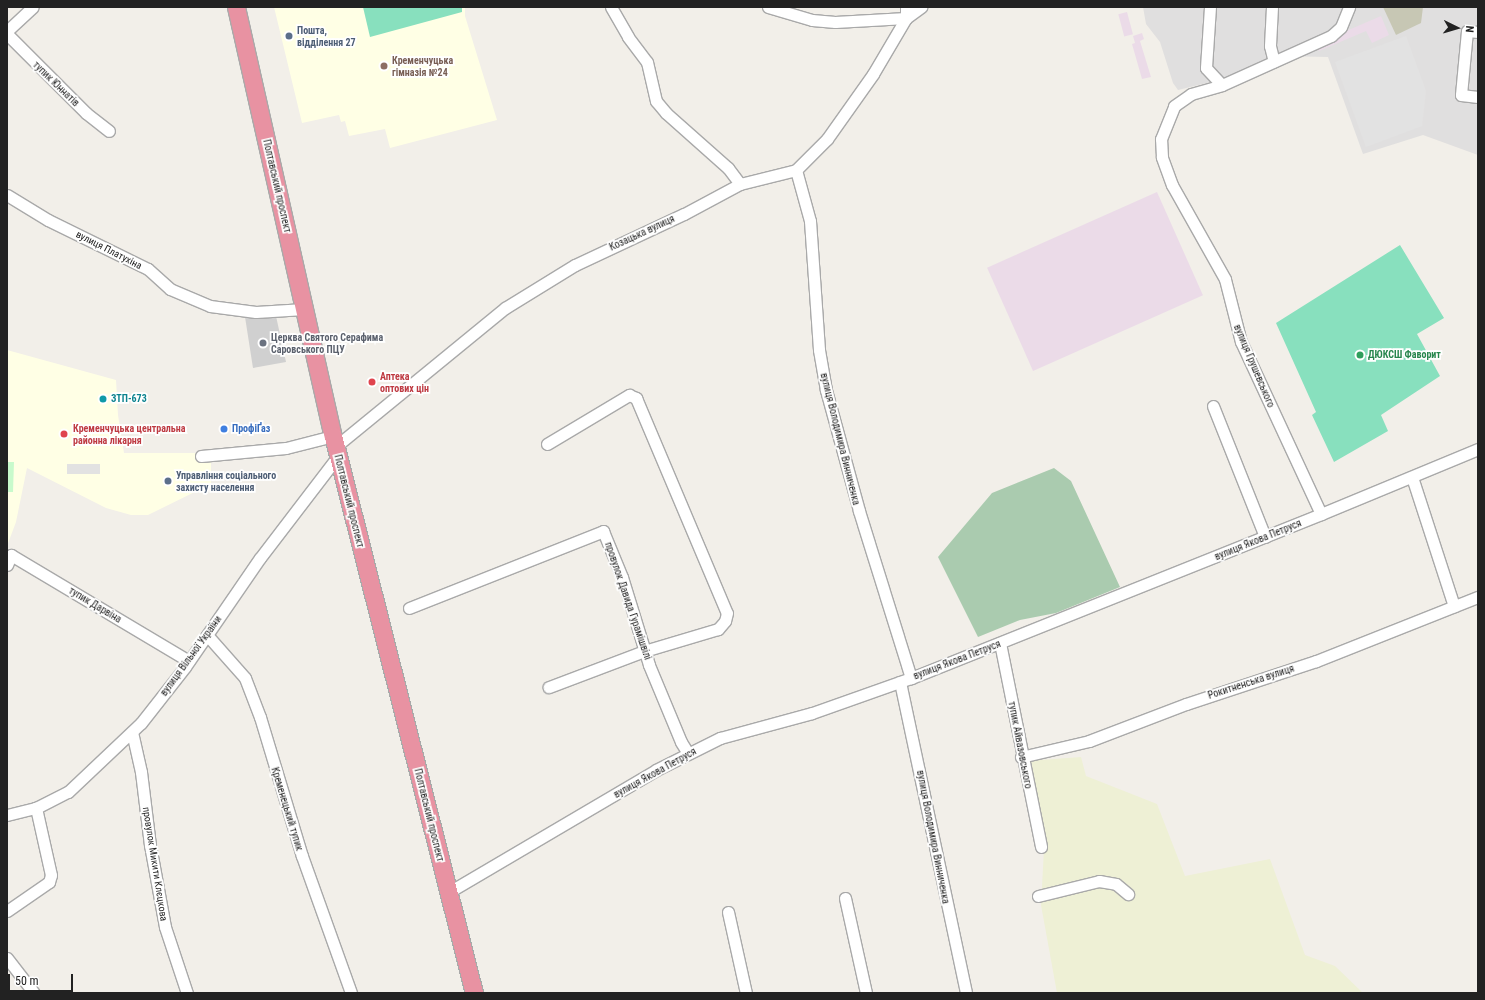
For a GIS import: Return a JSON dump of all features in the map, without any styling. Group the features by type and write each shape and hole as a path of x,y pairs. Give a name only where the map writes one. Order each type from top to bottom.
{"highway":[{"name":"Полтавський проспект","path":"236,7 335,446 474,993"}],"street":[{"path":"7,32 33,7"},
{"path":"611,7 628,37 647,62 656,101 666,114 728,168 740,184"},
{"path":"768,7 812,20 836,22 906,18 906,7"},
{"name":"Козацька вулиця","path":"335,446 476,331 540,286 575,265 684,214 740,184 796,170 810,158 852,106 906,18 921,7"},
{"path":"1210,7 1206,68 1222,85 1331,36 1341,27 1349,7"},
{"path":"1272,7 1270,46 1274,62"},
{"path":"1478,32 1467,31 1461,95 1478,97"},
{"name":"тупик Юннатів","path":"7,32 86,114 109,131"},
{"name":"вулиця Грушевського","path":"1222,85 1191,94 1174,106 1161,139 1162,157 1172,185 1225,279 1241,342 1321,514"},
{"name":"вулиця Володимира Винниченка","path":"796,170 810,221 813,286 826,390 858,511 912,678"},
{"name":"вулиця Платухіна","path":"7,195 48,220 148,270 170,290 210,306 256,312 304,308"},
{"path":"547,444 629,395 636,398 727,613 725,621 718,629 644,651 549,687"},
{"path":"1213,406 1265,537"},
{"path":"201,456 286,448 335,446"},
{"name":"вулиця Вільної України","path":"7,815 36,808 68,792 132,732 189,661 335,446"},
{"name":"вулиця Якова Петруся","path":"449,892 688,753 720,738 812,713 912,678 1265,537 1412,477 1478,448"},
{"path":"1412,477 1454,606"},
{"name":"провулок Давида Гурамішвілі","path":"409,608 603,531 622,577 644,651 681,742 688,753"},
{"name":"тупик Дарвіна","path":"7,565 11,555 189,661"},
{"name":"Рокитненська вулиця","path":"1021,757 1089,741 1186,704 1316,661 1478,597"},
{"name":"Кременецький тупик","path":"207,635 245,678 260,717 302,856 351,993"},
{"name":"тупик Айвазовського","path":"1000,643 1021,757 1041,847"},
{"name":"вулиця Володимира Винниченка","path":"900,682 966,993"},
{"name":"провулок Микити Клєцкова","path":"132,732 141,772 150,845 166,927 187,993"},
{"path":"7,911 49,882 51,875 36,808"},
{"path":"1038,896 1098,881 1116,884 1128,894"},
{"path":"845,898 866,993"},
{"path":"728,912 746,993"},
{"path":"7,958 34,993"}],"shaded area":[{"name":"Кременчуцька гімназія №24","path":"274,7 465,7 465,16 497,120 390,148 385,129 349,136 345,121 341,122 339,115 302,123"},
{"path":"1143,7 1478,7 1478,155 1423,135 1363,154 1328,57 1279,56 1227,78 1178,90 1173,83 1160,42 1146,24"},
{"path":"1383,7 1423,7 1421,23 1396,35"},
{"path":"1127,12 1133,34 1124,37 1118,14"},
{"path":"1381,16 1389,35 1372,43 1366,31 1319,51 1316,44"},
{"path":"1142,33 1144,39 1140,41 1151,77 1142,79 1132,44 1135,43 1133,36"},
{"path":"1406,36 1426,91 1422,126 1366,147 1335,62"},
{"path":"1157,192 1203,295 1033,371 987,268"},
{"path":"276,316 286,362 253,368 245,317"},
{"name":"Кременчуцька центральна районна лікарня","path":"7,350 116,380 118,415 124,453 211,453 211,484 148,515 131,515 106,508 27,468 16,522 7,546"},
{"path":"67,464 100,464 100,474 67,474"},
{"path":"1054,468 1071,481 1120,587 1056,613 1020,620 978,637 938,557 992,493"},
{"path":"1081,757 1086,776 1157,804 1185,876 1270,859 1305,955 1335,966 1363,993 1057,993 1041,905 1044,849 1027,761"}],"green space":[{"path":"363,7 462,7 462,12 370,37"},
{"name":"ДЮКСШ Фаворит","path":"1400,245 1444,318 1417,334 1440,376 1381,415 1388,431 1334,462 1312,415 1316,412 1276,323"},
{"path":"7,462 14,462 13,492 7,492"}],"place":[{"name":"Пошта, відділення 27","path":"289,36"},
{"name":"Кременчуцька гімназія №24","path":"384,66"},
{"name":"Церква Святого Серафима Саровського ПЦУ","path":"263,343"},
{"name":"ДЮКСШ Фаворит","path":"1360,355"},
{"name":"Аптека оптових цін","path":"372,382"},
{"name":"ЗТП-673","path":"103,399"},
{"name":"ПрофіҐаз","path":"224,429"},
{"name":"Кременчуцька центральна районна лікарня","path":"64,434"},
{"name":"Управління соціального захисту населення","path":"168,481"}]}
